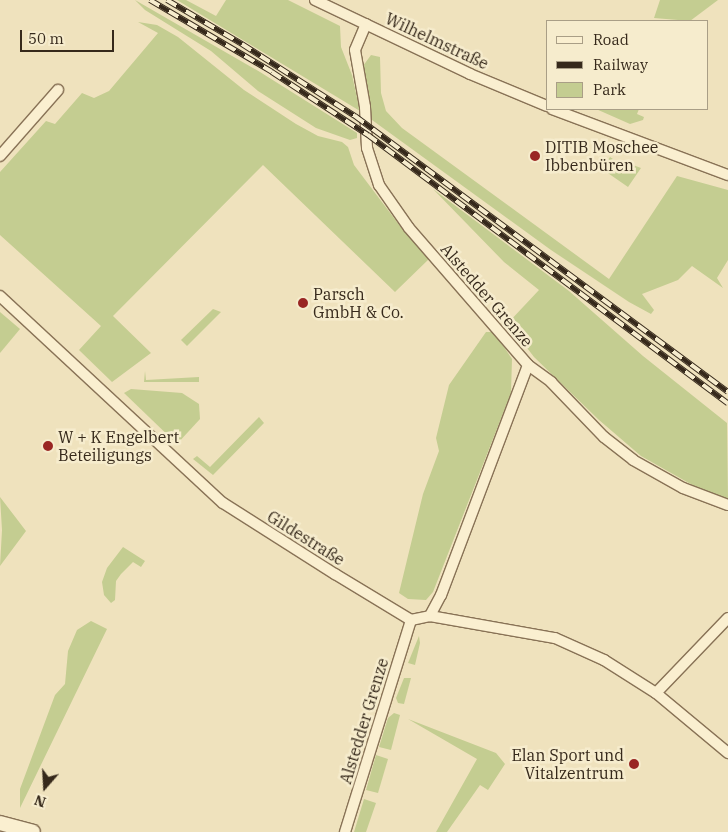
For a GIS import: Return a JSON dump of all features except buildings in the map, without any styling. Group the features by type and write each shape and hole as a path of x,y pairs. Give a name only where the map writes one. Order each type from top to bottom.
{"street":[{"name":"Wilhelmstraße","path":"315,0 329,3 366,24 546,106"},
{"name":"Alstedder Grenze","path":"366,24 355,50 365,107 367,148 379,185 409,228 528,365 445,586 430,616"},
{"path":"0,156 58,90"},
{"path":"555,110 728,175"},
{"name":"Gildestraße","path":"0,296 223,504 411,620"},
{"path":"528,365 551,382 604,437 633,460 683,488 728,505"},
{"path":"411,620 430,616 555,638 604,660 656,693 728,752"},
{"path":"656,693 728,618"},
{"name":"Alstedder Grenze","path":"345,832 411,620"},
{"path":"0,823 33,832"}],"green space":[{"path":"135,0 260,72 357,133 357,138 350,140 316,128 258,91 211,51 145,10"},
{"path":"177,0 186,0 216,16 226,0 288,0 340,26 341,47 352,75 360,111"},
{"path":"660,0 718,0 691,20 654,18"},
{"path":"138,22 157,25 178,37 244,90 296,124 318,136 342,142 348,147 354,165 400,226 430,258 395,292 263,165 113,316 151,353 112,382 79,350 101,326 0,235 0,172 46,121 55,124 82,93 94,98 109,91 158,33"},
{"path":"371,55 380,57 381,93 386,111 402,128 609,279 677,176 728,190 728,260 717,278 723,288 692,266 678,280 642,294 654,310 651,314 629,302 551,250 372,120 363,66"},
{"path":"598,110 639,110 637,114 644,117 643,120 630,124"},
{"path":"610,157 619,163 622,161 641,168 628,187 602,169"},
{"path":"433,189 569,291 643,356 727,423 728,500 703,491 641,456 599,420 534,357 508,323 539,290 504,262"},
{"path":"213,309 221,312 187,346 181,340"},
{"path":"0,312 20,329 0,353"},
{"path":"486,332 494,332 512,359 511,393 433,592 426,600 408,599 399,593 423,494 439,451 436,438 449,385"},
{"path":"145,371 146,380 199,377 199,382 144,382"},
{"path":"131,389 182,393 199,404 200,419 177,444 124,393"},
{"path":"259,417 264,423 213,475 193,459 197,456 210,467"},
{"path":"0,497 26,531 0,566 2,530"},
{"path":"123,547 145,561 141,567 133,562 121,574 116,581 115,600 111,603 104,595 102,582 107,568"},
{"path":"91,621 107,629 20,808 20,789 55,695 65,684 68,651 77,630"},
{"path":"419,636 420,643 415,665 408,663"},
{"path":"404,678 411,678 404,704 398,703 396,698"},
{"path":"394,713 400,715 391,750 379,747 388,718"},
{"path":"408,719 496,753 505,764 488,790 480,785 447,832 436,832 477,759"},
{"path":"376,755 388,759 378,793 366,790"},
{"path":"364,799 376,803 366,832 354,832"}],"railway":[{"path":"150,0 272,72 368,135 728,403"},
{"path":"167,0 242,44 355,116 728,392"}],"place":[{"name":"DITIB Moschee Ibbenbüren","path":"535,156"},
{"name":"Parsch GmbH & Co.","path":"303,303"},
{"name":"W + K Engelbert Beteiligungs","path":"48,446"},
{"name":"Elan Sport und Vitalzentrum","path":"634,764"}]}
